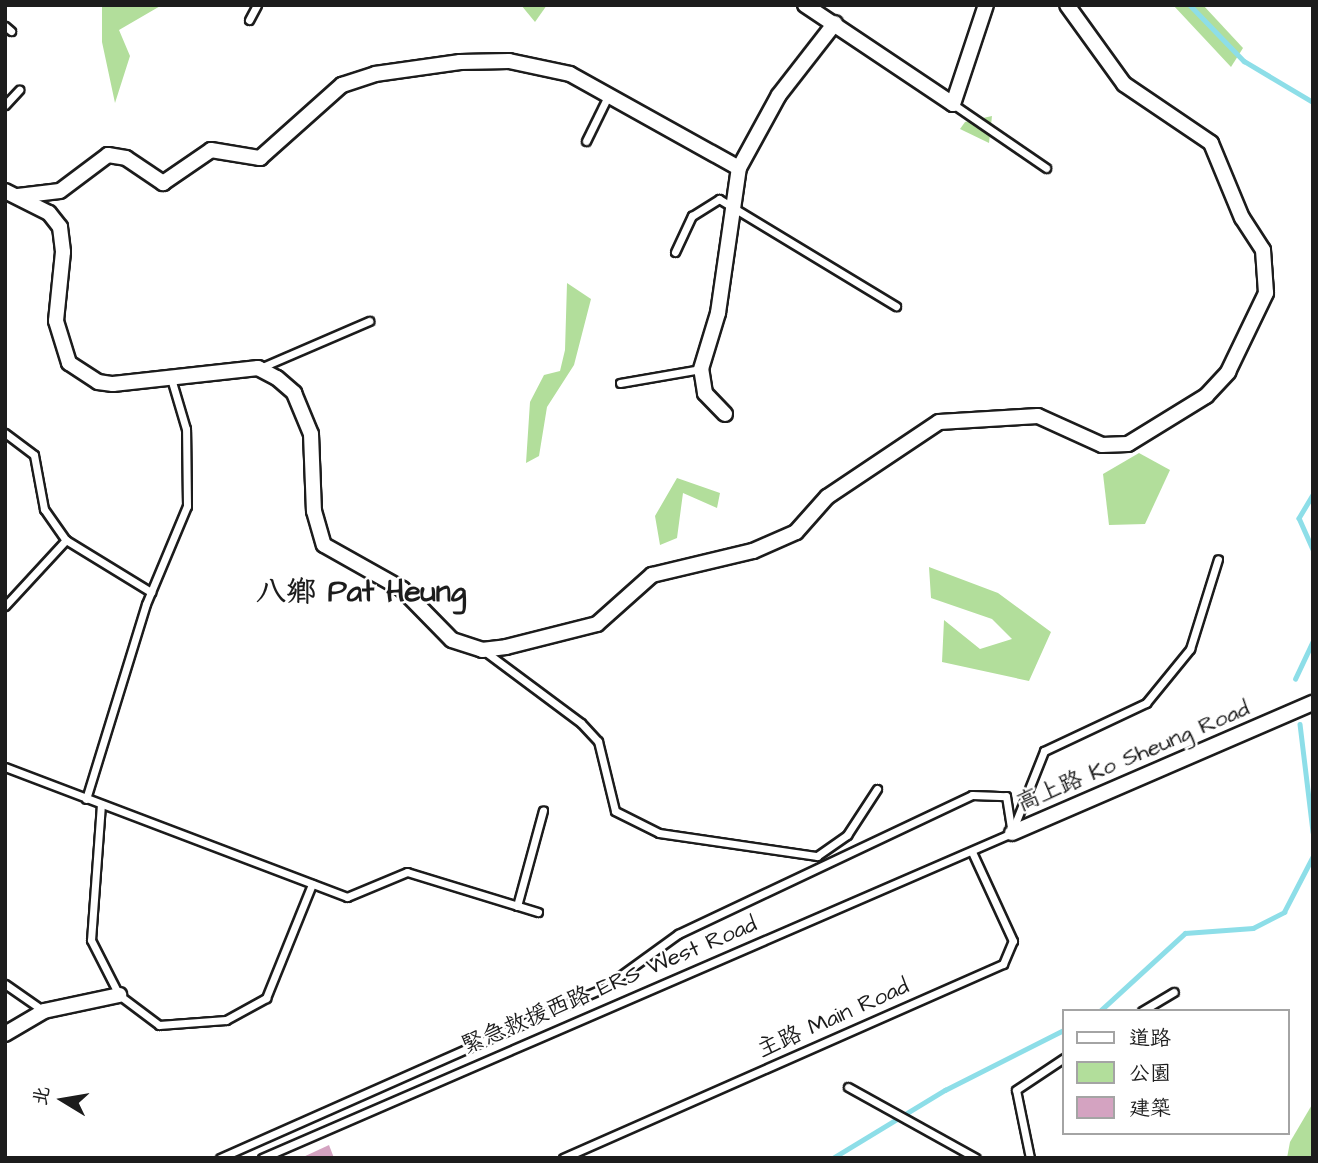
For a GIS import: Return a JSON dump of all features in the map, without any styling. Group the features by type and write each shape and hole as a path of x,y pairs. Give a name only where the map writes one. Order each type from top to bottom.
{"street":[{"path":"805,5 953,104 986,5"},
{"path":"11,194 49,213 60,227 56,321 69,363 106,383 169,374 258,368 284,384 302,409 315,452 314,511 324,545 402,589 452,640 482,650 597,624 652,575 752,551 796,532 827,497 939,422 1027,415 1050,419 1102,445 1128,444 1206,396 1228,372 1266,293 1263,250 1242,218 1212,143 1124,85 1068,5"},
{"path":"725,414 705,393 701,369 718,313 731,202 739,168 779,95 835,23"},
{"path":"11,194 60,191 108,156 126,158 163,183 211,150 242,159 267,156 328,93 410,67 533,65 569,74 739,168"},
{"name":"高上路 Ko Sheung Road","path":"1012,833 1313,703"},
{"path":"5,1034 44,1011 119,995"}],"lane":[{"path":"249,20 257,5"},
{"path":"5,105 19,90"},
{"path":"586,141 608,96"},
{"path":"953,104 1046,169"},
{"path":"675,252 702,206 731,202 896,306"},
{"path":"258,368 369,321"},
{"path":"620,383 701,369"},
{"path":"86,799 151,592 181,528 190,486 186,429 169,374"},
{"path":"5,433 34,455 44,509 66,540 151,592"},
{"path":"5,606 66,540"},
{"path":"1012,833 1044,751 1146,703 1190,649 1218,559"},
{"path":"482,650 581,723 598,741 615,811 659,833 817,856 847,835 877,789"},
{"path":"5,767 347,897 407,872 538,912"},
{"path":"220,1158 602,989 678,934 972,795 1006,796 1012,833"},
{"path":"101,804 92,940 119,995 159,1025 246,1015 277,983 312,884"},
{"path":"517,906 543,810"},
{"name":"高上路 Ko Sheung Road","path":"972,852 1012,833"},
{"name":"緊急救援西路 ERS West Road","path":"262,1158 972,852"},
{"name":"主路 Main Road","path":"563,1158 1003,964 1013,941 972,852"},
{"path":"5,984 44,1011"},
{"path":"1145,1009 1174,992"},
{"path":"1030,1158 1016,1090 1062,1059"},
{"path":"848,1087 976,1158"}],"green space":[{"path":"102,5 162,5 119,30 130,56 115,103 102,42"},
{"path":"521,5 547,5 535,22"},
{"path":"1173,5 1203,5 1243,48 1231,67"},
{"path":"992,116 989,143 960,129 965,122"},
{"path":"567,283 591,299 574,365 547,407 539,456 526,463 530,402 544,375 560,371 565,350"},
{"path":"1139,453 1170,470 1145,524 1109,525 1103,474"},
{"path":"677,478 720,493 717,508 683,493 677,538 660,545 655,516"},
{"path":"929,567 998,593 1051,632 1029,681 942,662 944,620 980,649 1012,639 992,619 931,598"},
{"path":"1313,1103 1313,1158 1287,1158 1290,1142"}],"building":[{"path":"329,1145 334,1158 301,1158"}],"waterway":[{"path":"1190,5 1244,61 1313,102"},
{"path":"1313,495 1299,518 1313,550"},
{"path":"1295,679 1313,641"},
{"path":"1300,724 1313,832"},
{"path":"1102,1009 1185,933 1253,928 1284,912 1313,856"},
{"path":"833,1158 945,1090 1062,1031"}],"district":[{"name":"八鄉 Pat Heung","path":"361,592"}]}
